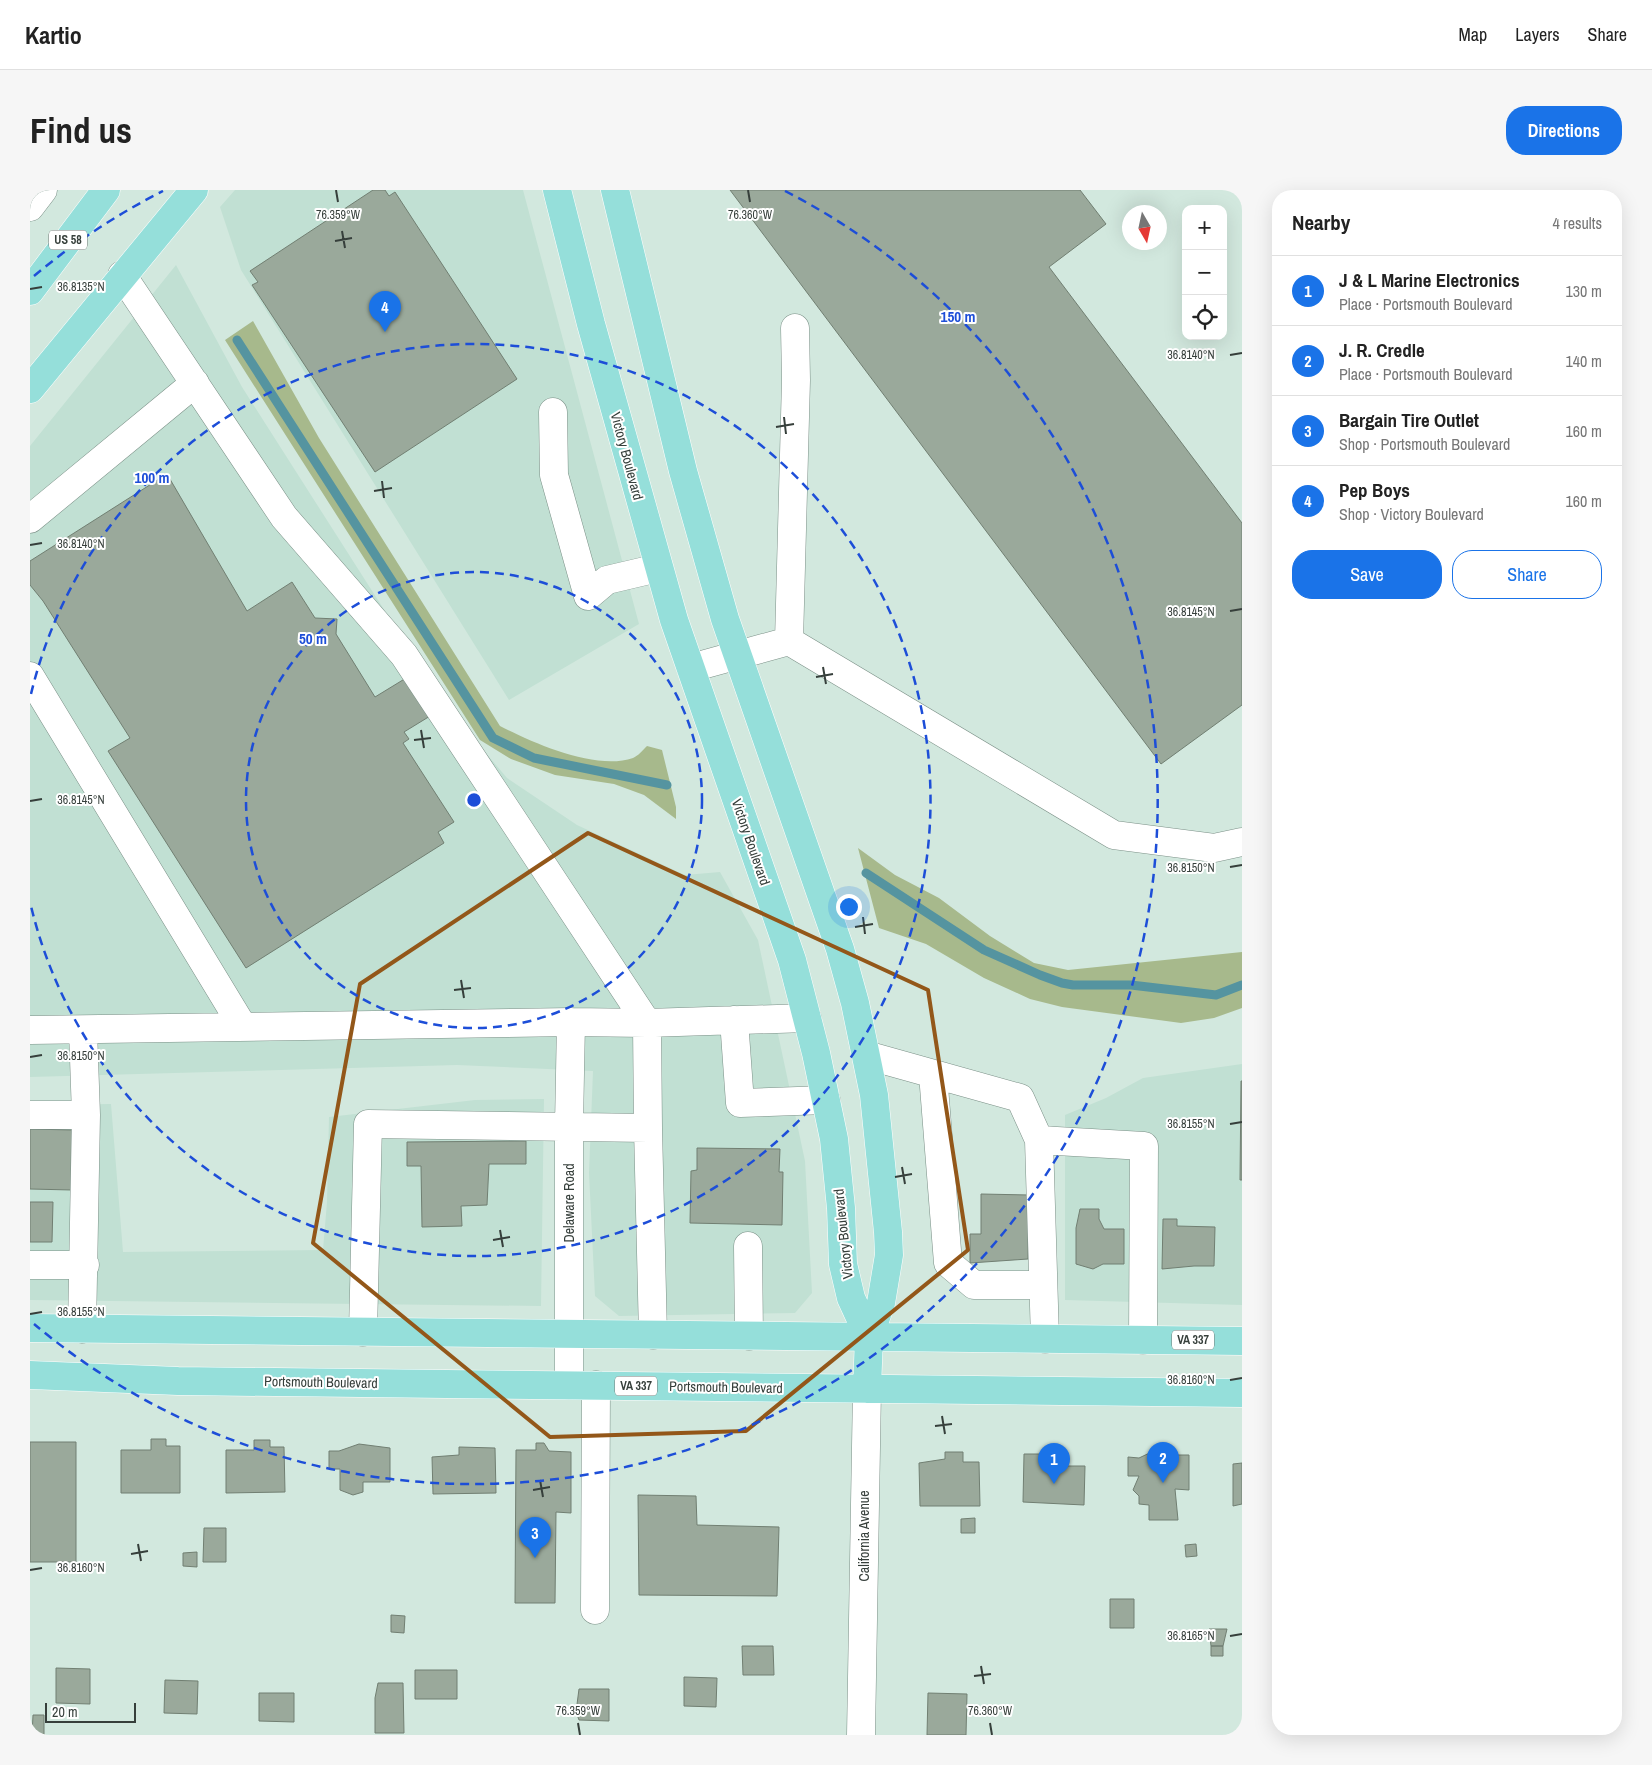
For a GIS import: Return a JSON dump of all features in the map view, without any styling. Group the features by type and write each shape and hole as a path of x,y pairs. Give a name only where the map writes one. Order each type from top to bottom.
{"main road":[{"name":"US 58","path":"30,291 106,190"},
{"path":"30,389 122,275 194,190"},
{"name":"Victory Boulevard","path":"557,190 591,324 658,568 792,960 826,1100 835,1149 841,1208 843,1264 851,1298 869,1337"},
{"path":"615,190 683,471 737,654 840,949 855,1003 874,1095 889,1255 882,1303 869,1337"},
{"name":"VA 337","path":"30,1328 1242,1340"},
{"name":"California Avenue","path":"867,1390 869,1337"},
{"name":"Portsmouth Boulevard","path":"30,1374 178,1381 1242,1393"}],"street":[{"path":"30,207 43,190"},
{"path":"122,275 284,517 404,655 647,1023 653,1335"},
{"path":"790,642 796,380 795,328"},
{"path":"30,519 195,383"},
{"path":"553,412 554,476 588,596 607,580 658,568"},
{"path":"691,668 737,654 790,642 1114,835 1214,848 1242,842"},
{"path":"30,676 243,1027"},
{"path":"30,1030 571,1022 647,1023 807,1018"},
{"path":"734,1020 740,1103 826,1100"},
{"name":"Delaware Road","path":"569,1385 571,1022"},
{"path":"82,1329 85,1265 86,1115 83,1030"},
{"path":"866,1055 1020,1098 1039,1140 1045,1339"},
{"path":"933,1074 948,1263 974,1285 1043,1285"},
{"path":"30,1115 86,1115"},
{"path":"362,1332 368,1124 569,1125 648,1128"},
{"path":"1039,1140 1144,1146 1144,1340"},
{"path":"748,1246 749,1336"},
{"path":"30,1265 85,1265"},
{"path":"595,1610 596,1385"},
{"name":"California Avenue","path":"861,1735 867,1390"}],"highlighted area":[{"path":"588,833 928,990 968,1250 746,1431 550,1437 313,1243 360,984"}],"shaded area":[{"path":"235,190 523,190 639,624 509,700 241,270 220,207"},
{"path":"176,265 242,387 390,619 451,712 507,778 577,825 685,875 720,872 758,940 805,1161 812,1293 795,1313 619,1316 595,1296 589,1173 593,1071 457,1065 30,1077 30,446"},
{"path":"1242,1064 1242,1305 1065,1300 1065,1115 1106,1098 1143,1078"},
{"path":"544,1099 541,1306 30,1300 30,1105 111,1104 123,1252 323,1250 327,1202 329,1117 475,1100"}],"green space":[{"path":"253,321 319,438 500,726 547,747 583,758 601,761 618,761 633,758 647,746 662,750 676,807 676,819 644,795 614,784 555,775 511,759 480,740 225,340"},
{"path":"858,848 895,875 939,898 990,936 1034,963 1068,970 1242,952 1242,1008 1214,1018 1181,1023 1062,1007 1030,999 984,978 926,944 879,928"}],"building":[{"path":"373,190 385,190 389,196 395,192 517,379 375,472 252,285 258,282 250,271"},
{"path":"730,190 1080,190 1106,224 1049,267 1242,523 1242,705 1161,764"},
{"path":"167,474 247,611 292,582 315,618 337,619 336,634 375,697 411,675 435,713 404,732 409,739 403,743 454,822 438,832 444,843 246,968 108,751 130,738 43,601 30,585 30,561"},
{"path":"1241,1081 1242,1180 1240,1180"},
{"path":"30,1129 72,1130 72,1190 30,1189"},
{"path":"526,1141 526,1164 489,1164 487,1205 461,1206 462,1226 422,1227 421,1166 407,1166 407,1142"},
{"path":"697,1148 780,1149 779,1172 783,1172 782,1225 690,1223 691,1171 697,1170"},
{"path":"981,1194 1029,1195 1028,1259 970,1263 970,1234 981,1234"},
{"path":"30,1202 53,1202 52,1242 30,1242"},
{"path":"1080,1209 1099,1209 1099,1219 1104,1229 1124,1229 1124,1264 1103,1264 1093,1269 1076,1264 1076,1228"},
{"path":"1163,1219 1177,1219 1177,1226 1215,1227 1214,1266 1162,1269"},
{"path":"151,1439 166,1439 166,1446 180,1446 180,1493 121,1493 121,1450 151,1450"},
{"path":"254,1440 270,1440 270,1447 284,1447 285,1492 226,1493 226,1450 254,1450"},
{"path":"30,1442 76,1442 76,1562 30,1562"},
{"path":"536,1443 544,1443 549,1451 571,1452 571,1513 556,1512 555,1603 515,1603 516,1450 536,1450"},
{"path":"359,1444 390,1448 390,1482 363,1482 363,1492 353,1495 340,1490 340,1469 329,1469 329,1451 339,1451"},
{"path":"459,1447 495,1448 496,1493 433,1494 432,1457 459,1455"},
{"path":"1158,1449 1166,1449 1166,1455 1189,1455 1189,1490 1175,1489 1178,1520 1149,1520 1149,1505 1139,1504 1139,1496 1133,1490 1139,1476 1128,1476 1128,1457 1139,1458"},
{"path":"945,1452 963,1452 963,1462 979,1462 980,1506 920,1506 919,1463 945,1459"},
{"path":"1024,1454 1060,1454 1060,1466 1085,1466 1084,1505 1023,1502"},
{"path":"1242,1463 1242,1504 1233,1506 1233,1464"},
{"path":"638,1495 696,1496 697,1525 779,1527 777,1596 639,1595"},
{"path":"975,1518 975,1533 961,1533 961,1519"},
{"path":"204,1528 226,1528 226,1562 203,1562"},
{"path":"1196,1544 1197,1556 1186,1557 1185,1545"},
{"path":"197,1552 197,1567 183,1566 183,1553"},
{"path":"1110,1599 1134,1599 1134,1628 1110,1628"},
{"path":"391,1615 405,1616 404,1633 391,1632"},
{"path":"1209,1629 1227,1629 1223,1646 1211,1646"},
{"path":"742,1646 773,1646 774,1675 743,1675"},
{"path":"1211,1646 1223,1646 1223,1656 1211,1656"},
{"path":"56,1668 90,1669 90,1704 56,1703"},
{"path":"415,1670 457,1670 457,1699 415,1699"},
{"path":"684,1677 717,1678 716,1707 684,1706"},
{"path":"165,1680 198,1681 197,1714 164,1713"},
{"path":"378,1683 403,1683 404,1733 375,1733 375,1698"},
{"path":"579,1689 609,1689 609,1721 579,1720 576,1712"},
{"path":"259,1693 294,1693 294,1722 259,1721"},
{"path":"928,1693 967,1694 966,1735 927,1735"},
{"path":"33,1715 44,1715 44,1735 32,1735"}],"waterway":[{"path":"237,340 493,738 534,758 667,785"},
{"path":"866,873 984,950 1062,983 1073,985 1131,985 1216,995 1242,985"}],"place":[{"name":"Pep Boys","path":"385,332"},
{"name":"J. R. Credle","path":"1163,1483"},
{"name":"J & L Marine Electronics","path":"1054,1484"},
{"name":"Bargain Tire Outlet","path":"535,1558"}]}
